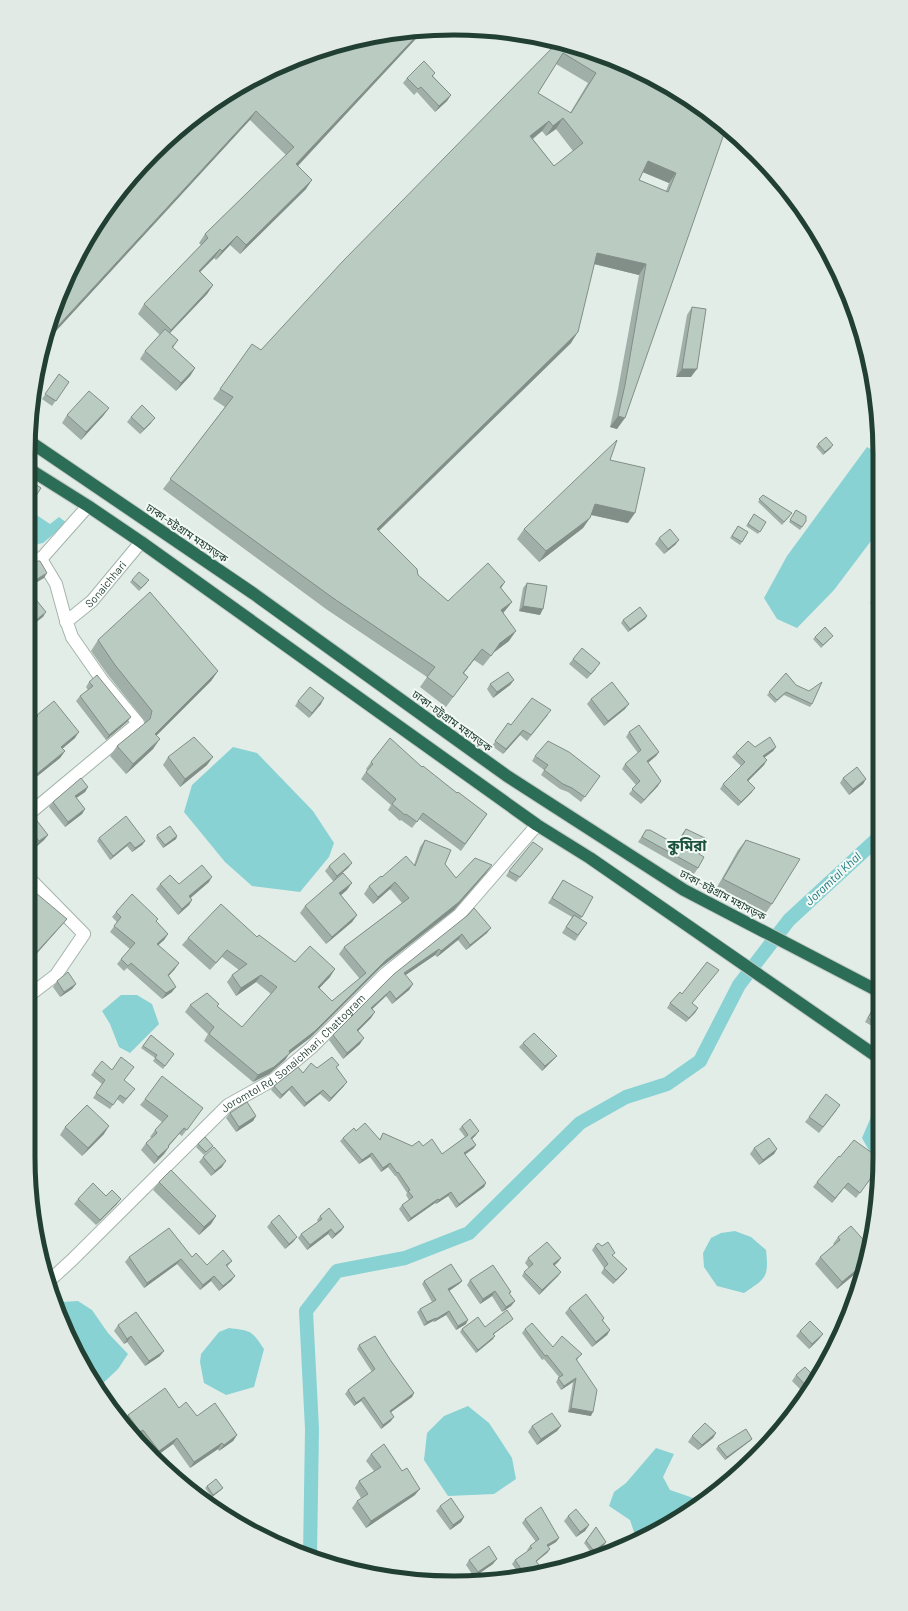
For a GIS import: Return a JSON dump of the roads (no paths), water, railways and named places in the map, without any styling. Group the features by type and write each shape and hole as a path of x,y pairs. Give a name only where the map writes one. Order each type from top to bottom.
{"highway":[{"name":"ঢাকা-চট্টগ্রাম মহাসড়ক","path":"35,445 254,594 507,776 684,890 873,988"},
{"path":"35,473 142,542 537,825 590,858 873,1054"}],"street":[{"path":"35,809 138,723 102,680 72,637 66,622 56,584 35,558 88,506"},
{"name":"Sonaichhari","path":"66,622 92,601 142,542"},
{"name":"Joromtol Rd, Sonaichhari, Chattogram","path":"53,1278 228,1105 273,1080 311,1048 385,974 460,915 537,825"},
{"path":"35,884 84,934 56,975 35,991"}],"water":[{"path":"867,447 873,451 873,538 834,590 797,628 777,619 764,598 787,556"},
{"path":"35,514 50,524 59,517 67,523 43,543 35,545"},
{"path":"233,747 257,753 313,811 334,843 329,857 300,892 252,886 225,862 184,812 192,785"},
{"path":"121,995 137,995 152,1004 159,1024 130,1053 119,1047 110,1024 102,1011"},
{"path":"873,1112 873,1155 862,1138"},
{"path":"735,1231 751,1237 766,1250 767,1266 764,1276 757,1284 744,1293 717,1286 704,1267 703,1253 711,1238 721,1233"},
{"path":"78,1301 92,1310 108,1333 128,1354 118,1369 102,1384 78,1342 61,1302"},
{"path":"229,1328 250,1332 264,1349 254,1387 226,1395 204,1383 200,1362 201,1354 219,1332"},
{"path":"468,1406 489,1423 501,1441 512,1458 516,1479 494,1494 448,1496 424,1460 427,1433 444,1416"},
{"path":"656,1448 674,1454 663,1477 670,1490 696,1499 664,1520 637,1534 634,1532 630,1520 609,1506 614,1492 626,1483"}],"waterway":[{"name":"Joramtal Khal","path":"310,1550 312,1429 306,1311 337,1271 405,1258 469,1233 580,1123 626,1097 667,1084 700,1061 739,985 789,920 873,843"}],"district":[{"name":"কুমিরা","path":"687,846"}]}
